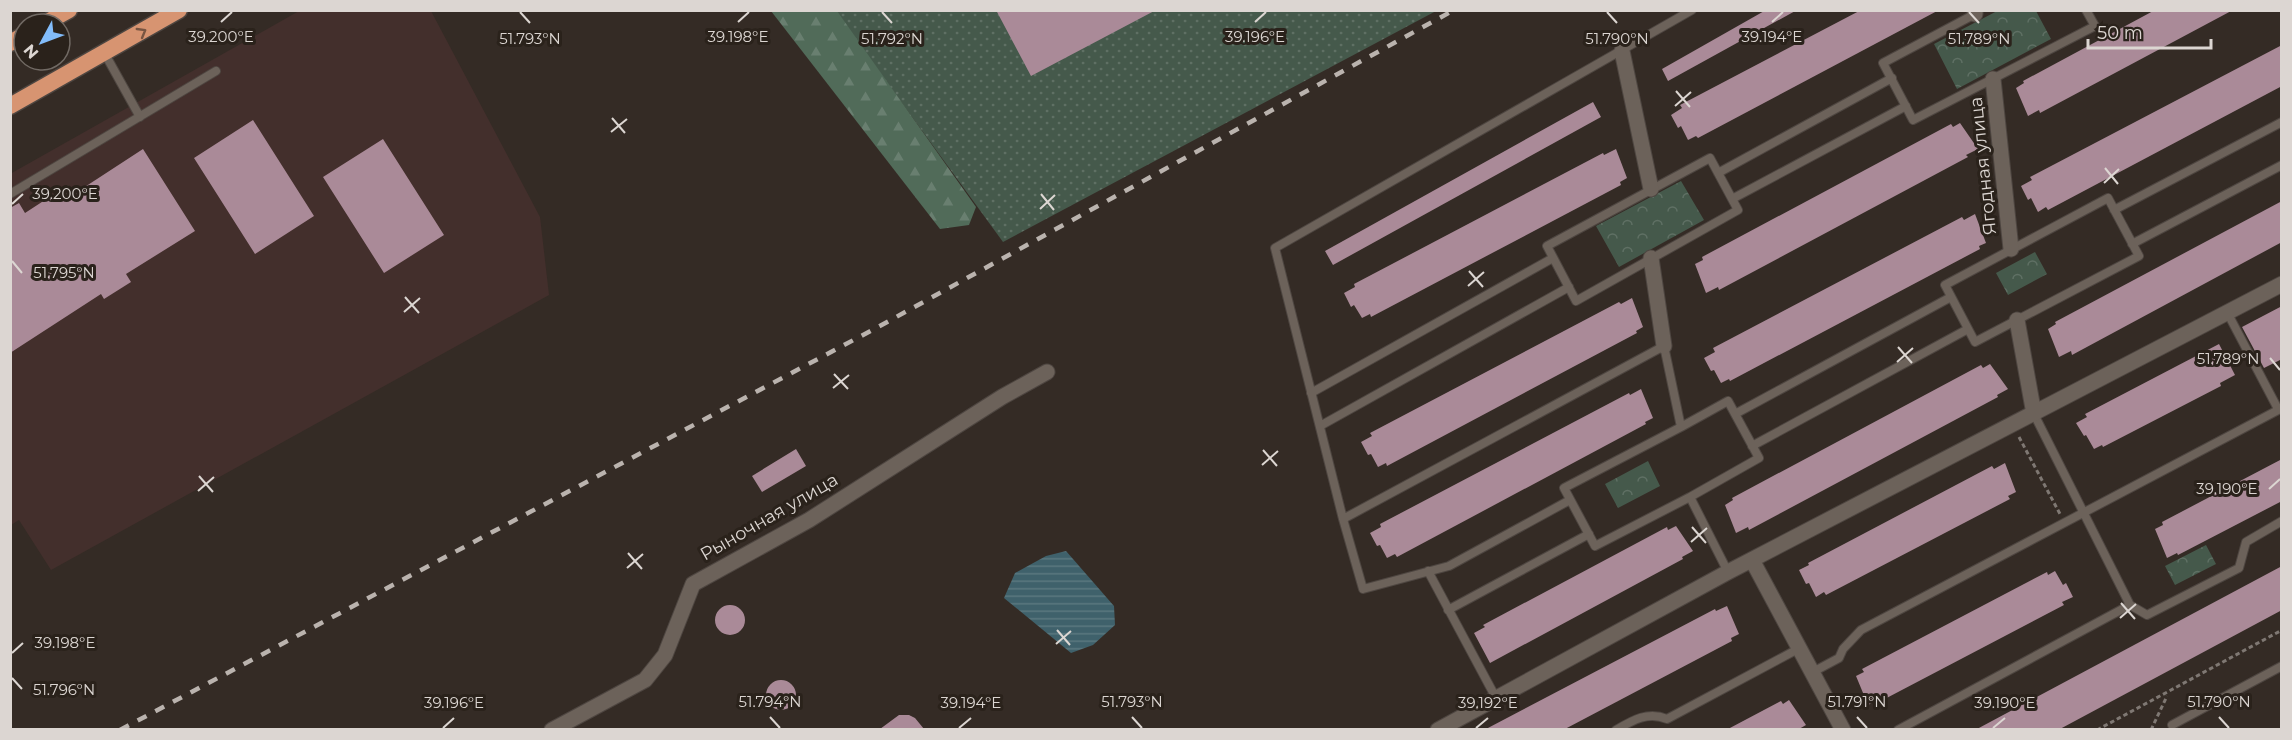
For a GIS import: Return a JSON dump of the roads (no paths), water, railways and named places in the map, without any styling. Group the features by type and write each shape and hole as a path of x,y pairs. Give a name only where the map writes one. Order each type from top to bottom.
{"highway":[{"path":"10,106 179,10"}],"street":[{"path":"1622,51 1651,189"},
{"name":"Ягодная улица","path":"1993,79 2011,249"},
{"path":"1651,258 1664,346"},
{"path":"1438,729 1728,572 2282,284"},
{"path":"2017,320 2034,414"},
{"name":"Рыночная улица","path":"552,729 645,680 665,655 693,584 809,520 992,404 1047,372"},
{"path":"1752,560 1798,650 1843,729"}],"lane":[{"path":"1570,500 1449,566 1363,589 1343,519 1275,248 1692,10"},
{"path":"1977,12 1884,63 1913,120 2095,26 2088,11"},
{"path":"105,54 140,117"},
{"path":"10,194 216,71"},
{"path":"1718,172 1892,78"},
{"path":"1732,199 1906,106"},
{"path":"2114,210 2282,122"},
{"path":"1710,158 1738,210 1576,301 1547,246 1651,189 1710,158"},
{"path":"2132,244 2282,165"},
{"path":"2108,198 2114,210 2139,256 1975,342 1945,285 2108,198"},
{"path":"1311,393 1553,258"},
{"path":"1320,426 1569,287"},
{"path":"1735,414 1951,297"},
{"path":"1812,673 1839,658 1843,649 1861,630 2082,510 2280,409 2227,312"},
{"path":"1752,446 1968,329"},
{"path":"1343,519 1664,346 1681,427"},
{"path":"1728,401 1735,414 1759,458 1595,546 1564,488 1728,401"},
{"path":"2034,414 2130,605 2147,615 2239,568 2246,542 2282,521"},
{"path":"1690,497 1728,572"},
{"path":"1448,610 1589,534"},
{"path":"1428,572 1496,698"},
{"path":"1898,729 2130,605"},
{"path":"1664,729 1667,719 1798,650"},
{"path":"2172,725 2282,666"},
{"path":"1616,729 1635,718 1656,715 1667,719"}],"water":[{"path":"1066,551 1114,606 1115,625 1093,645 1071,653 1004,598 1015,573 1046,556"}],"railway":[{"path":"120,730 878,327 1454,10"}]}
